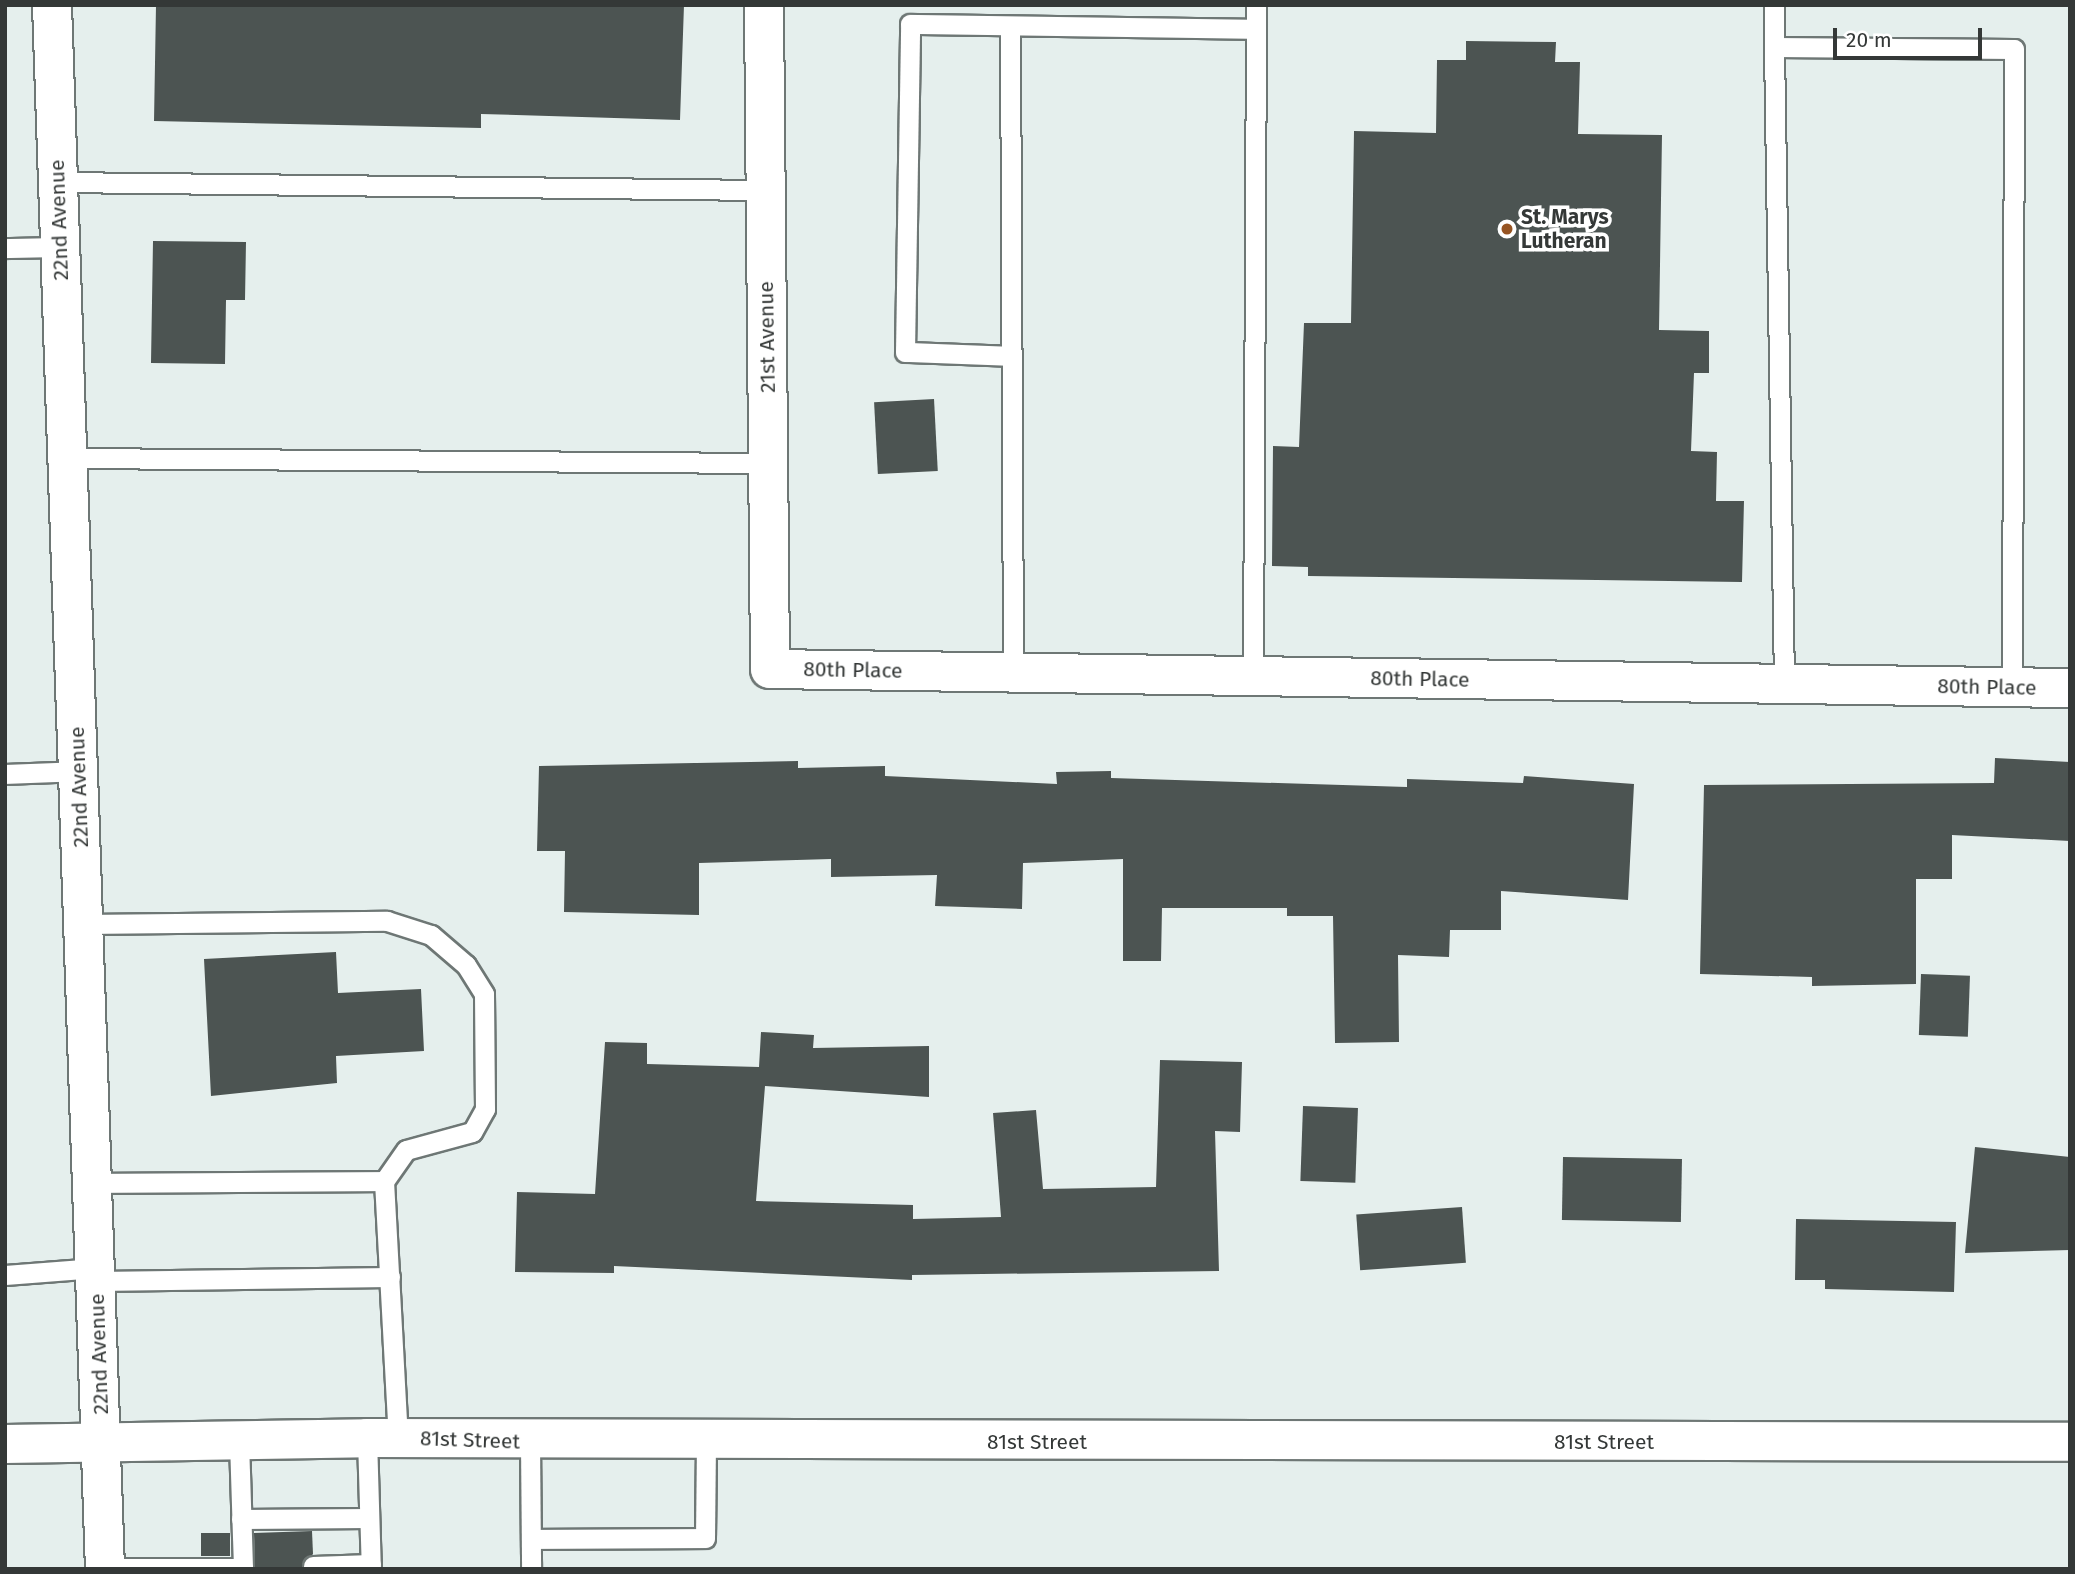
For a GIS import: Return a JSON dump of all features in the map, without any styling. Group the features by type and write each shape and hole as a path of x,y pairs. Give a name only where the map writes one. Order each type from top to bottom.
{"street":[{"name":"22nd Avenue","path":"52,5 105,1568"},
{"name":"21st Avenue","path":"764,5 769,669"},
{"name":"80th Place","path":"769,669 2070,688"},
{"name":"81st Street","path":"5,1444 383,1438 530,1442 2070,1442"}],"lane":[{"path":"1253,676 1256,5"},
{"path":"1774,5 1784,684"},
{"path":"1011,356 905,352 910,24 1010,29 1256,29"},
{"path":"1010,29 1013,673"},
{"path":"1774,47 2014,49 2012,687"},
{"path":"58,182 765,190"},
{"path":"5,248 61,247"},
{"path":"68,458 768,463"},
{"path":"5,774 79,771"},
{"path":"84,924 387,921 431,935 466,965 484,994 485,1108 472,1132 406,1150 384,1181 390,1278 383,1438 369,1518 371,1566 313,1566"},
{"path":"93,1183 384,1181"},
{"path":"5,1275 390,1278"},
{"path":"105,1568 248,1568 241,1519 239,1441"},
{"path":"530,1442 531,1569"},
{"path":"531,1539 705,1538 706,1442"},
{"path":"241,1519 369,1518"}],"building":[{"path":"156,5 684,5 680,120 481,114 481,128 154,121"},
{"name":"St. Marys Lutheran","path":"1466,41 1556,42 1555,62 1580,62 1578,134 1662,135 1659,330 1709,331 1709,373 1694,373 1691,451 1717,452 1716,501 1744,501 1742,582 1308,576 1308,567 1272,566 1273,446 1299,447 1304,323 1351,323 1354,131 1436,133 1437,60 1466,60"},
{"path":"153,241 246,242 245,300 226,300 225,364 151,363"},
{"path":"934,399 938,471 878,474 874,402"},
{"path":"1995,758 2070,762 2070,841 1952,835 1952,879 1916,879 1916,984 1812,986 1812,977 1700,974 1704,785 1994,783"},
{"path":"798,761 798,768 885,766 885,776 1057,784 1056,772 1111,771 1111,778 1407,787 1407,779 1523,783 1524,776 1634,784 1628,900 1501,891 1501,930 1450,930 1449,957 1398,955 1399,1042 1335,1043 1333,916 1287,916 1287,908 1162,908 1161,961 1123,961 1123,859 1023,863 1022,909 935,906 937,875 831,877 831,859 699,863 699,915 564,912 565,851 537,851 539,766"},
{"path":"336,952 338,993 421,989 424,1051 336,1056 337,1083 211,1096 204,959"},
{"path":"1921,974 1970,976 1968,1037 1919,1035"},
{"path":"761,1032 814,1035 813,1048 929,1046 929,1097 765,1086 756,1201 913,1205 913,1219 1001,1217 993,1113 1036,1110 1043,1189 1156,1187 1160,1060 1242,1062 1240,1132 1215,1131 1219,1271 912,1275 912,1280 614,1266 614,1273 515,1272 517,1192 595,1194 605,1042 647,1043 647,1064 759,1067"},
{"path":"1303,1106 1358,1108 1355,1183 1300,1181"},
{"path":"1975,1147 2070,1157 2070,1250 1965,1253"},
{"path":"1563,1157 1682,1159 1681,1222 1562,1220"},
{"path":"1462,1207 1466,1263 1360,1270 1356,1214"},
{"path":"1796,1219 1956,1222 1954,1292 1825,1289 1825,1280 1795,1280"},
{"path":"312,1531 313,1554 301,1569 255,1569 254,1533"},
{"path":"201,1533 230,1533 230,1556 201,1556"}],"place":[{"name":"St. Marys Lutheran","path":"1507,229"}]}
